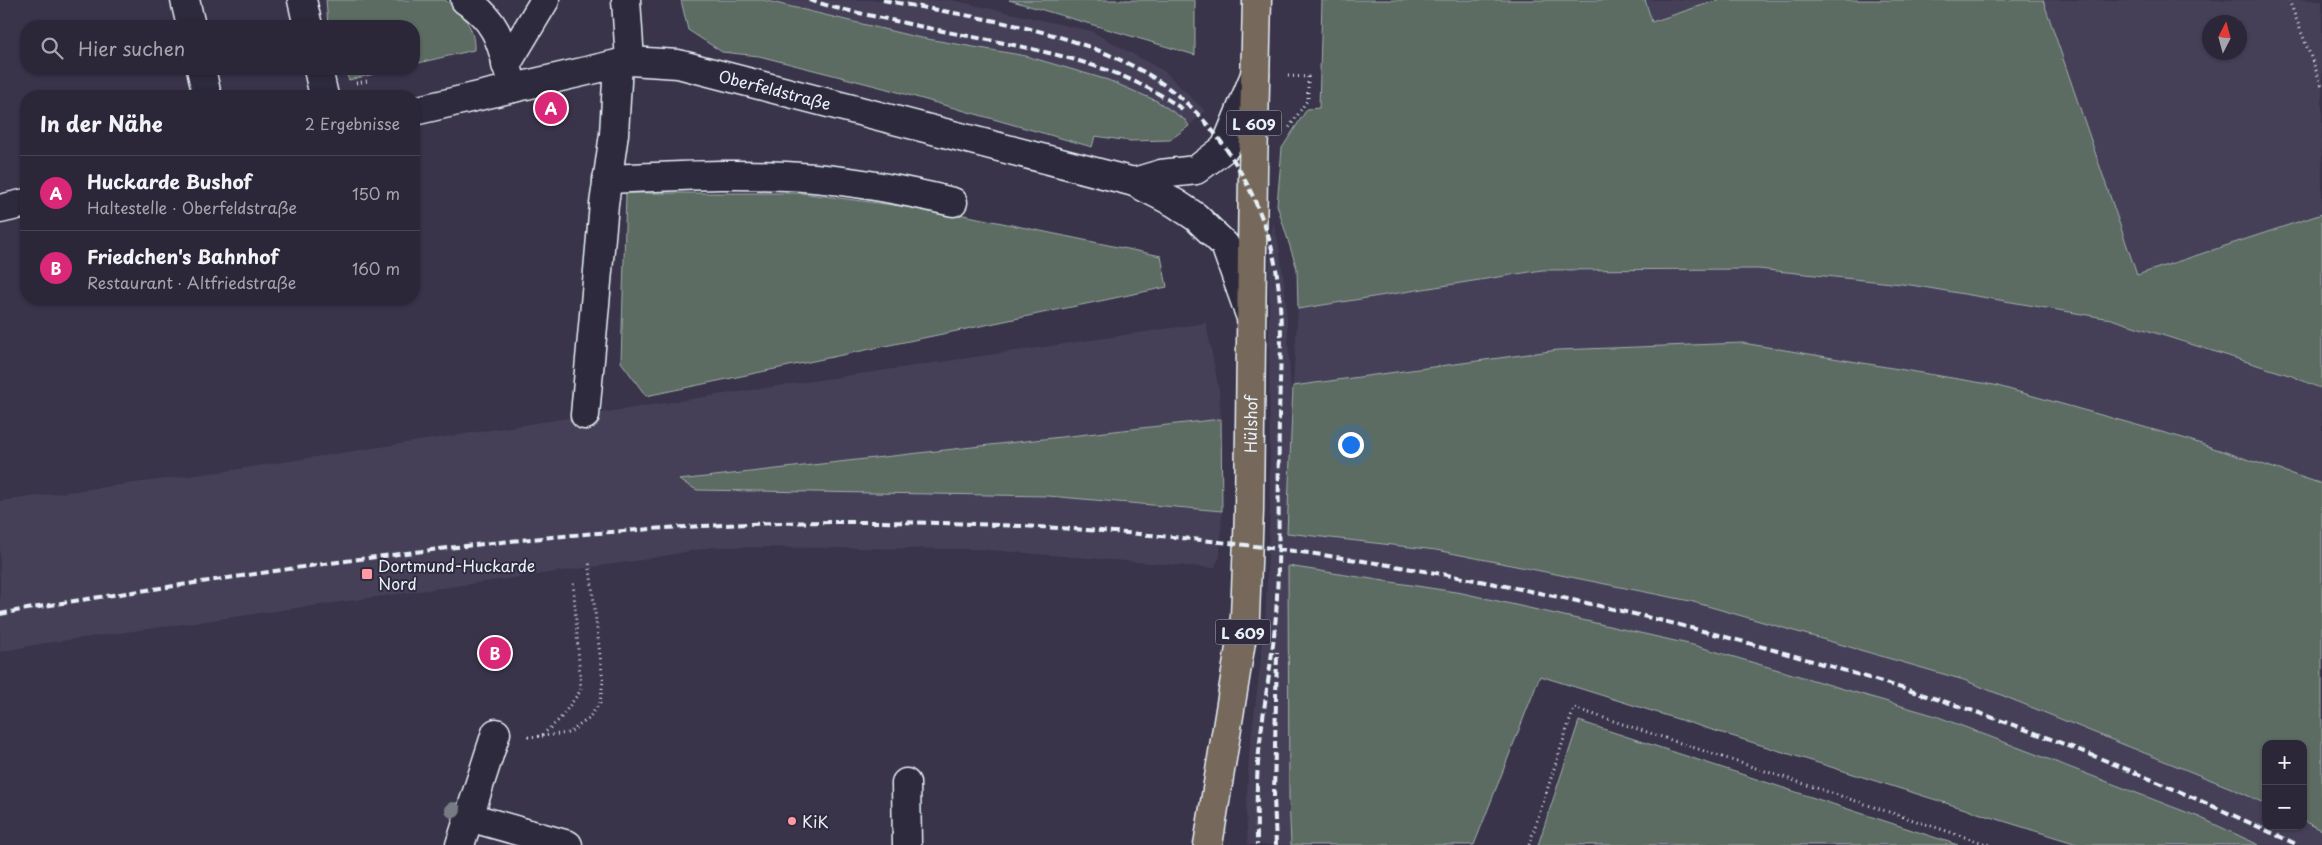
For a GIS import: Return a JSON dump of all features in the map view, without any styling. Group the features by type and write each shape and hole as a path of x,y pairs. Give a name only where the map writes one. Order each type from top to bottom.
{"main road":[{"name":"Hülshof","path":"1208,845 1245,617 1249,511 1250,316 1257,0"}],"street":[{"path":"185,0 190,20"},
{"path":"465,0 478,8 498,33 509,76"},
{"path":"528,30 532,8 531,0"},
{"path":"509,76 528,30 545,0"},
{"path":"585,415 607,179 624,62 626,0"},
{"name":"Oberfeldstraße","path":"420,109 509,76 624,62 678,64 1134,182 1196,216 1225,245 1250,316"},
{"path":"202,75 206,90"},
{"path":"319,75 323,90"},
{"path":"1134,182 1161,174 1196,170 1224,148 1255,76"},
{"path":"607,179 739,175 814,178 918,194 953,202"},
{"path":"0,209 20,204"},
{"path":"460,845 496,733"},
{"path":"906,783 908,845"},
{"path":"469,816 568,845"}],"path":[{"path":"2289,0 2322,86"},
{"path":"1285,76 1308,76"},
{"path":"496,733 516,738 569,733 588,719 600,703 603,681 590,560"},
{"path":"541,736 560,719 581,690 573,580"},
{"path":"1529,845 1574,708 1990,845"}],"shaded area":[{"path":"763,0 951,0 1091,31 1165,72 1205,111 1189,126 1185,120 1108,80 1026,56 916,37"},
{"path":"1645,0 1718,0 1652,22"},
{"path":"2043,0 2322,0 2322,214 2137,275"},
{"path":"1273,222 1279,246 1285,289 1292,411 1288,533 1436,550 1690,601 1964,680 2262,802 2262,830 2307,830 2307,823 2322,830 2322,845 2259,845 2199,817 1936,716 1693,645 1288,566 1291,845 1248,845 1246,812 1249,756 1265,627 1270,509 1269,280"},
{"path":"1758,269 1911,285 2111,319 2292,376 2322,389 2322,484 2183,438 1994,385 1868,365 1293,386 1298,309 1542,270"},
{"path":"1206,323 1219,390 1221,419 680,480 697,490 1048,496 1222,511 1220,556 1214,568 977,549 712,547 641,560 39,644 0,652 0,501 226,471 704,397"}],"green space":[{"path":"326,0 445,0 467,21 474,42 474,50 420,63 420,20 328,20"},
{"path":"681,0 763,0 916,37 1026,56 1108,80 1157,101 1185,120 1189,126 1170,140 1129,141 1095,136 1092,147 880,87 759,56 722,52 688,30"},
{"path":"1009,0 1195,0 1195,55"},
{"path":"1322,0 1645,0 1652,22 1718,0 2043,0 2137,275 2322,214 2322,389 2292,376 2111,319 1911,285 1758,269 1542,270 1298,309 1297,269 1277,205 1282,148 1307,109 1319,108"},
{"path":"347,75 370,75 349,80"},
{"path":"626,193 801,193 954,213 1161,256 1167,287 646,396 621,362"},
{"path":"1743,343 1994,385 2183,438 2322,484 2322,830 2307,823 2307,740 2262,740 2262,802 1964,680 1690,601 1436,550 1287,533 1293,386 1558,350"},
{"path":"1221,419 1222,511 1048,496 697,490 679,480"},
{"path":"1288,566 1462,593 1693,645 1936,716 2199,817 2259,845 2080,845 1540,676 1474,845 1291,845"},
{"path":"1579,721 1958,845 1538,845"}],"railway":[{"path":"809,0 836,8 1050,53 1079,61 1134,81 1185,111"},
{"path":"883,0 1016,25 1080,44 1112,56 1142,71 1165,86 1206,122 1237,167 1250,191 1261,216 1275,263 1281,329 1276,615 1258,763 1257,845"},
{"path":"0,614 111,595 463,546 625,531 706,526 869,522 996,525 1123,533 1249,545 1375,563 1500,585 1624,612 1747,643 1869,678 2022,728 2142,775 2298,845"},
{"path":"1276,845 1274,796 1277,652"}],"place":[{"name":"Huckarde Bushof","path":"551,108"},
{"name":"Dortmund-Huckarde Nord","path":"367,574"},
{"name":"Friedchen's Bahnhof","path":"495,653"},
{"name":"KiK","path":"792,821"}]}
